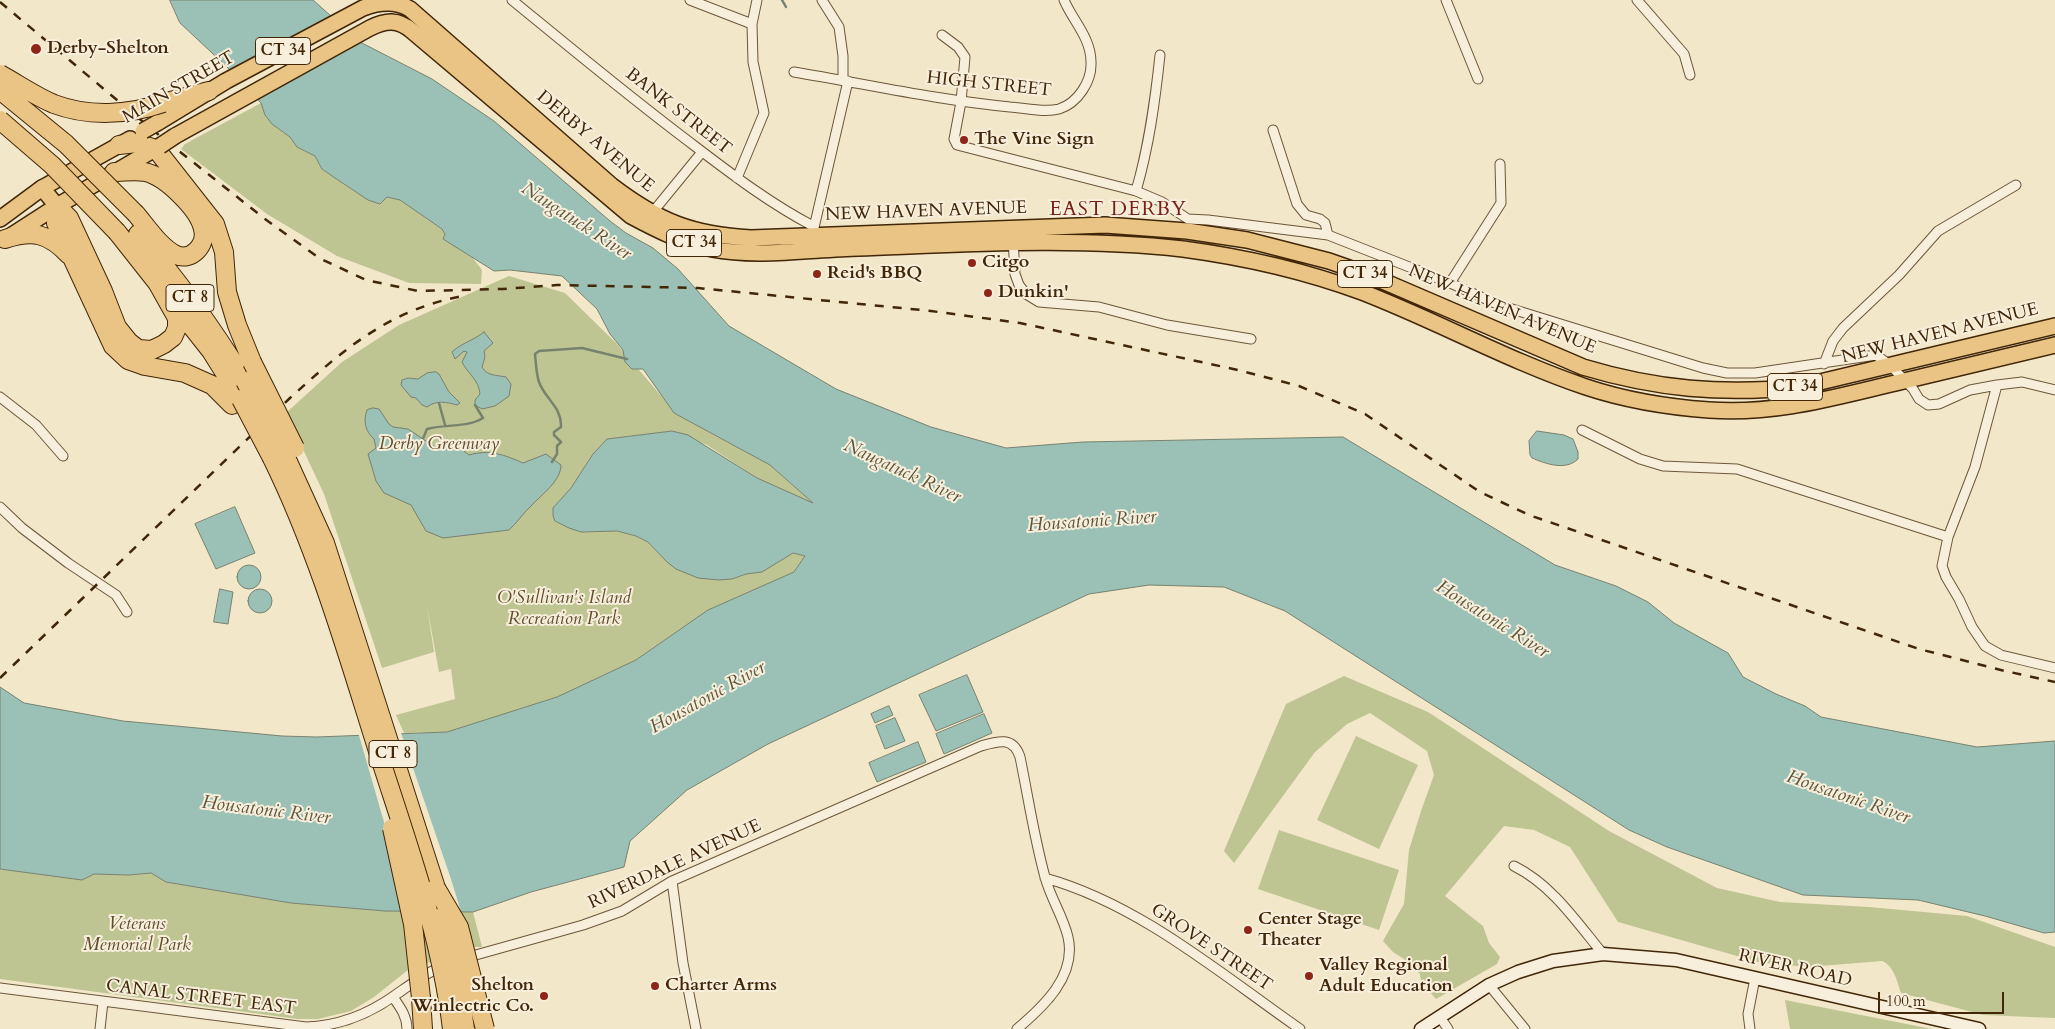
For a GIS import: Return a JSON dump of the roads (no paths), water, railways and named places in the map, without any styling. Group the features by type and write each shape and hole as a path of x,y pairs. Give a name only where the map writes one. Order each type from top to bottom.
{"highway":[{"path":"0,74 37,96 73,110 109,113 146,109 210,91"},
{"path":"0,90 71,149 127,223 158,240 175,255 192,254 201,245 204,234 200,222 185,201 165,182 146,172 114,172"},
{"name":"CT 8","path":"0,102 59,152 170,271 218,337 245,381 284,453 290,495 318,565 344,622 436,888 455,961 465,1029"},
{"name":"CT 8","path":"0,120 52,165 127,223 154,277 211,351 236,402"},
{"path":"119,145 137,144 158,147 215,224 224,252 227,292 284,453"},
{"path":"57,206 56,223 113,346 128,360 145,366 185,373 212,385 236,402 284,453 316,495 334,548 344,622"},
{"path":"57,206 69,218 103,291 117,327 129,342 138,349 152,350 164,344 173,337 178,328 177,318 154,277"},
{"path":"2,241 20,234 39,235 56,243 77,265"},
{"name":"CT 8","path":"344,622 382,764 431,915 443,968 452,1029"},
{"path":"382,764 386,799 414,932 423,1029"},
{"path":"436,888 459,926 485,1029"}],"main road":[{"name":"MAIN STREET","path":"0,219 42,188 157,123 226,81 339,20 363,8 383,1"},
{"path":"383,1 387,21"},
{"name":"DERBY AVENUE","path":"383,1 409,8 495,91 596,179 631,216 667,236 721,250 754,253 813,237"},
{"name":"DERBY AVENUE","path":"387,21 404,24 432,48 495,91"},
{"name":"CT 34","path":"2,241 175,136 370,28 387,21"},
{"name":"DERBY AVENUE","path":"596,179 636,204 675,224 717,236 751,238 813,237"},
{"path":"42,188 57,206"},
{"name":"NEW HAVEN AVENUE","path":"1013,236 1105,225 1188,225 1329,261 1402,288 1583,367 1654,384 1710,391 1766,390 1799,387 2055,326"},
{"name":"NEW HAVEN AVENUE","path":"813,237 1013,236 1184,250 1275,266 1359,291 1526,363 1590,388 1630,399 1710,410 1766,409 1827,400 2055,345"},
{"path":"1526,363 1534,347"},
{"name":"RIVER ROAD","path":"1421,1029 1489,985 1518,972 1553,961 1603,954 1676,960 1979,1029"}],"street":[{"name":"BANK STREET","path":"512,0 598,72 702,152 793,215 813,237"},
{"path":"690,0 752,24"},
{"path":"737,178 764,113 754,69 752,24 757,0"},
{"path":"813,237 845,81 839,28 822,0"},
{"name":"HIGH STREET","path":"794,72 961,102 1054,110 1069,105 1084,88 1091,61 1085,38 1064,0"},
{"path":"1446,0 1478,79"},
{"path":"1637,0 1684,54 1690,75"},
{"path":"942,35 958,47 965,57 961,102 954,139 954,142 960,147 1136,191 1168,205 1188,225"},
{"path":"1136,191 1146,154 1154,109 1160,55"},
{"path":"1273,130 1296,204 1306,215 1320,219 1325,223 1328,235"},
{"path":"652,213 702,152"},
{"path":"1450,283 1501,203 1500,164"},
{"path":"1824,364 1833,341 1842,328 1899,275 1938,231 2016,185"},
{"path":"1188,225 1208,220 1328,235 1450,283 1499,305 1703,368 1727,373 1755,373 1876,355 1891,366 1919,399 1928,405 1946,402 1970,390 1997,384 2022,382 2055,390"},
{"path":"1184,250 1188,225"},
{"path":"1013,236 1015,274 1018,285 1026,294 1039,302 1099,306 1167,325 1252,339"},
{"path":"1997,384 1975,467 1948,538 1942,560 1944,571 1980,641 2001,655 2055,668"},
{"path":"0,397 36,425 63,456"},
{"path":"1582,430 1640,459 1662,466 1736,469 1948,538"},
{"path":"0,507 22,528 68,563 116,595 127,612"},
{"name":"RIVERDALE AVENUE","path":"393,997 430,971 475,954 583,925 622,911 672,881 993,742 1011,743 1017,748 1045,878"},
{"path":"1514,866 1533,875 1555,895 1603,954"},
{"path":"1017,1029 1038,1011 1054,993 1065,972 1070,954 1068,937 1045,878"},
{"name":"GROVE STREET","path":"1045,878 1064,883 1096,897 1172,937 1300,1029"},
{"path":"672,881 696,1029"},
{"path":"1750,1029 1748,1014 1755,978"},
{"path":"1489,985 1525,1029"},
{"name":"CANAL STREET EAST","path":"0,988 306,1027 328,1026 350,1020 393,997"},
{"path":"393,997 403,1011 407,1029"},
{"path":"100,1029 103,1002"},
{"path":"1440,1017 1448,1029"}],"water":[{"path":"170,0 313,0 360,42 432,79 494,121 610,221 626,233 653,248 678,269 729,326 836,389 931,427 1006,448 1083,442 1343,437 1555,565 1616,586 1648,602 1674,623 1728,653 1743,677 1805,706 1821,717 1977,747 2055,741 2055,932 2044,933 1918,900 1803,895 1667,847 1629,830 1285,611 1224,587 1149,585 1089,594 768,744 687,790 630,841 624,867 531,892 473,912 385,911 291,903 166,882 151,873 129,875 94,874 82,880 0,869 0,687 24,703 123,721 282,736 317,737 447,732 557,697 636,660 708,610 794,572 805,556 793,553 762,572 746,574 732,579 698,578 676,569 648,542 636,536 617,531 581,532 555,521 553,508 571,488 593,454 607,439 672,431 688,435 757,478 813,503 770,465 674,413 643,369 632,369 625,362 623,350 610,334 597,309 562,276 510,270 494,271 443,239 445,234 442,229 400,200 387,197 380,204 368,200 322,169 315,156 297,147 290,137 272,124 265,115 261,103 227,67 180,23"},
{"path":"484,332 493,343 484,351 485,357 482,367 489,374 506,377 511,384 509,396 495,406 482,409 475,405 475,400 480,394 478,385 462,362 467,352 464,351 455,359 452,352"},
{"path":"436,372 449,392 460,403 457,405 438,402 427,407 422,405 416,398 411,397 401,385 402,380 408,378 418,379 427,373"},
{"path":"379,409 393,427 408,429 438,449 449,443 456,445 469,455 476,453 497,454 523,463 546,454 561,465 558,477 509,530 443,538 426,531 411,505 384,493 376,481 368,454 376,448 374,439 369,433 365,422 367,410"},
{"path":"1537,431 1564,435 1573,439 1578,452 1578,459 1573,463 1562,466 1532,458 1529,441"},
{"path":"235,507 255,553 216,569 195,524"},
{"path":"249,565 257,569 261,577 257,585 249,589 241,585 237,577 241,569"},
{"path":"220,589 233,592 228,624 214,622"},
{"path":"260,589 268,593 272,601 268,609 260,613 252,609 248,601 252,593"},
{"path":"967,675 983,712 936,731 919,695"},
{"path":"889,706 893,715 875,723 871,714"},
{"path":"984,714 992,733 944,754 936,734"},
{"path":"895,718 905,741 885,749 876,726"},
{"path":"918,742 926,762 877,782 869,763"}],"waterway":[{"path":"782,0 786,7"},
{"path":"552,462 557,454 557,446 561,442 554,435 554,432 561,427 561,420 556,408 539,382 535,354 539,351 582,348 627,359"},
{"path":"439,403 445,425"},
{"path":"422,441 427,429 463,425 483,418 475,405"}],"railway":[{"path":"0,2 160,136 265,219 319,258 366,280 418,291 503,289 557,285 698,288 931,311 1020,323 1238,370 1299,386 1365,414 1480,492 1529,515 1919,649 2055,682"},
{"path":"0,678 290,398 331,362 351,346 393,320 416,309 468,295"}],"place":[{"name":"Derby-Shelton","path":"36,49"},
{"name":"The Vine Sign","path":"964,140"},
{"name":"Citgo","path":"972,263"},
{"name":"Reid's BBQ","path":"817,274"},
{"name":"Dunkin'","path":"988,293"},
{"name":"Center Stage Theater","path":"1248,930"},
{"name":"Valley Regional Adult Education","path":"1309,976"},
{"name":"Charter Arms","path":"655,986"},
{"name":"Shelton Winlectric Co.","path":"544,996"}],"district":[{"name":"EAST DERBY","path":"1118,210"}],"water label":[{"name":"Naugatuck River","path":"576,222"},
{"name":"Naugatuck River","path":"902,472"},
{"name":"Housatonic River","path":"1092,522"},
{"name":"Housatonic River","path":"1492,620"},
{"name":"Housatonic River","path":"708,698"},
{"name":"Housatonic River","path":"1848,798"},
{"name":"Housatonic River","path":"266,811"}],"park label":[{"name":"Derby Greenway","path":"439,445"},
{"name":"O'Sullivan's Island Recreation Park","path":"564,609"},
{"name":"Veterans Memorial Park","path":"137,935"}]}
